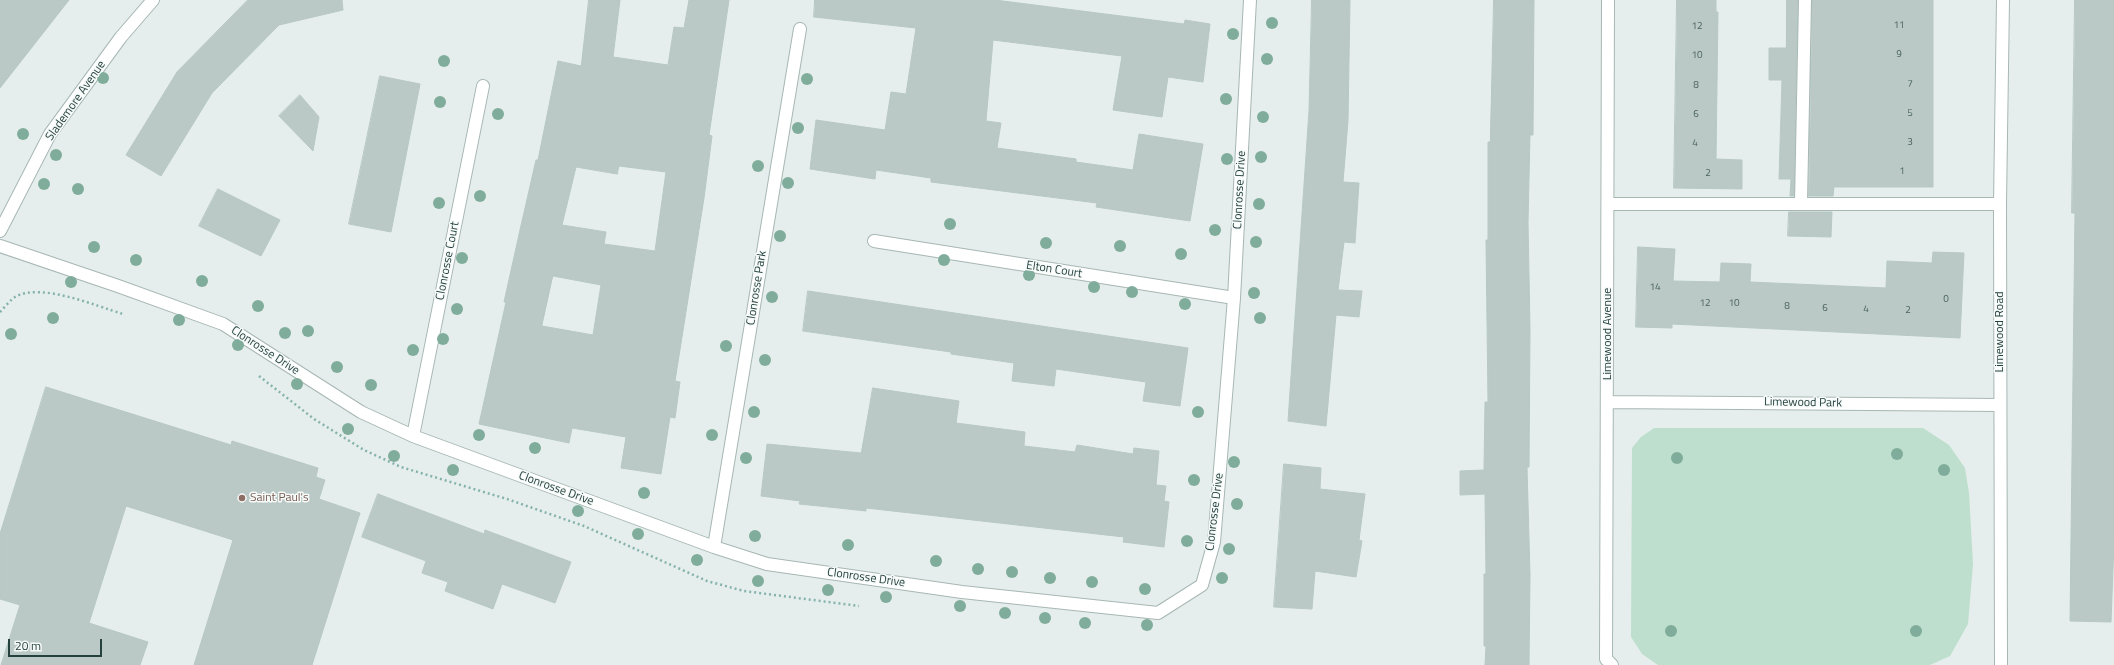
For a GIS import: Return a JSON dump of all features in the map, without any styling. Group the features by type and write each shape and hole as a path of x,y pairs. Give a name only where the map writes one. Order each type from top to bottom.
{"street":[{"name":"Slademore Avenue","path":"0,231 50,134 121,36 153,0"},
{"name":"Clonrosse Drive","path":"0,246 118,286 223,324 361,412 413,436 714,547 767,564 962,592 1158,613 1202,585 1214,542 1234,298 1250,0"},
{"name":"Limewood Avenue","path":"1608,0 1609,204 1606,659 1612,665"},
{"path":"1801,203 1805,0"},
{"name":"Limewood Road","path":"2001,665 2000,204 2003,0"},
{"name":"Clonrosse Park","path":"714,547 800,30"},
{"name":"Clonrosse Court","path":"413,436 483,86"},
{"path":"1609,204 2000,204"},
{"name":"Elton Court","path":"874,241 1234,298"},
{"name":"Limewood Park","path":"1607,402 2000,405"}],"green space":[{"path":"1654,428 1923,428 1949,445 1965,468 1969,493 1973,564 1968,624 1950,656 1930,665 1658,665 1642,654 1631,637 1632,448 1641,437"}],"building":[{"path":"0,0 69,0 0,88"},
{"path":"248,0 342,0 343,10 279,25 212,93 161,176 126,155 177,72"},
{"path":"589,0 620,0 613,57 668,65 674,27 684,28 689,0 729,0 709,135 712,136 704,198 675,381 680,382 675,418 670,417 661,474 621,468 626,437 572,428 569,443 479,424 506,302 504,302 536,160 538,160 558,61 581,66","holes":["619,166 666,172 655,251 604,244 606,232 562,225 576,167 617,174","553,276 601,285 593,335 542,326"]},
{"path":"815,0 995,0 1184,24 1185,20 1210,24 1203,82 1168,77 1162,117 1113,110 1122,56 993,40 986,121 1001,123 997,148 1076,159 1076,162 1133,170 1139,134 1203,144 1190,221 1096,207 1097,203 931,182 931,178 876,170 875,179 810,169 816,120 885,130 891,92 906,94 916,28 814,17"},
{"path":"1312,0 1350,0 1348,121 1343,182 1359,183 1355,243 1344,242 1338,290 1362,291 1359,317 1336,315 1326,426 1288,421 1309,111"},
{"path":"1494,0 1534,0 1533,135 1530,135 1528,222 1530,329 1529,467 1527,467 1530,575 1529,665 1485,665 1485,494 1460,495 1460,471 1484,470 1485,402 1488,402 1486,240 1488,240 1488,142 1490,142"},
{"path":"1677,0 1716,0 1716,12 1718,12 1716,159 1742,160 1742,189 1674,188"},
{"path":"1787,0 1798,0 1794,196 1790,196 1791,179 1779,179 1782,80 1769,80 1769,48 1786,48"},
{"path":"1812,0 1933,0 1933,187 1834,187 1833,196 1809,196"},
{"path":"2075,0 2114,0 2114,542 2111,622 2070,621 2075,213 2072,213"},
{"path":"380,76 420,84 391,232 349,224"},
{"path":"300,95 319,117 313,151 279,116"},
{"path":"218,189 280,220 261,256 199,226"},
{"path":"1789,212 1832,212 1831,237 1788,236"},
{"path":"1638,247 1675,249 1673,281 1720,282 1721,263 1751,264 1750,282 1886,288 1887,261 1932,263 1933,252 1964,253 1960,338 1672,324 1672,328 1636,327"},
{"path":"808,291 1188,348 1180,406 1143,401 1146,382 1056,369 1054,386 1012,381 1014,363 951,354 951,352 803,331"},
{"name":"Saint Paul's","path":"46,387 231,445 232,441 318,468 316,477 325,480 319,499 360,513 312,665 194,665 233,540 126,506 89,623 148,642 140,665 1,665 20,605 0,599 0,534"},
{"path":"873,388 959,401 956,423 1025,432 1024,446 1075,452 1077,445 1133,454 1134,448 1159,451 1156,485 1166,486 1164,501 1169,502 1164,547 1123,542 1124,537 866,508 866,511 799,504 800,501 761,496 767,444 861,453"},
{"path":"1284,464 1321,468 1320,489 1365,494 1359,540 1362,541 1356,577 1315,571 1312,609 1274,607"},
{"path":"378,494 484,534 485,530 571,562 555,603 502,584 493,609 445,591 448,582 422,573 426,561 362,537"}],"place":[{"name":"Saint Paul's","path":"242,498"}]}
